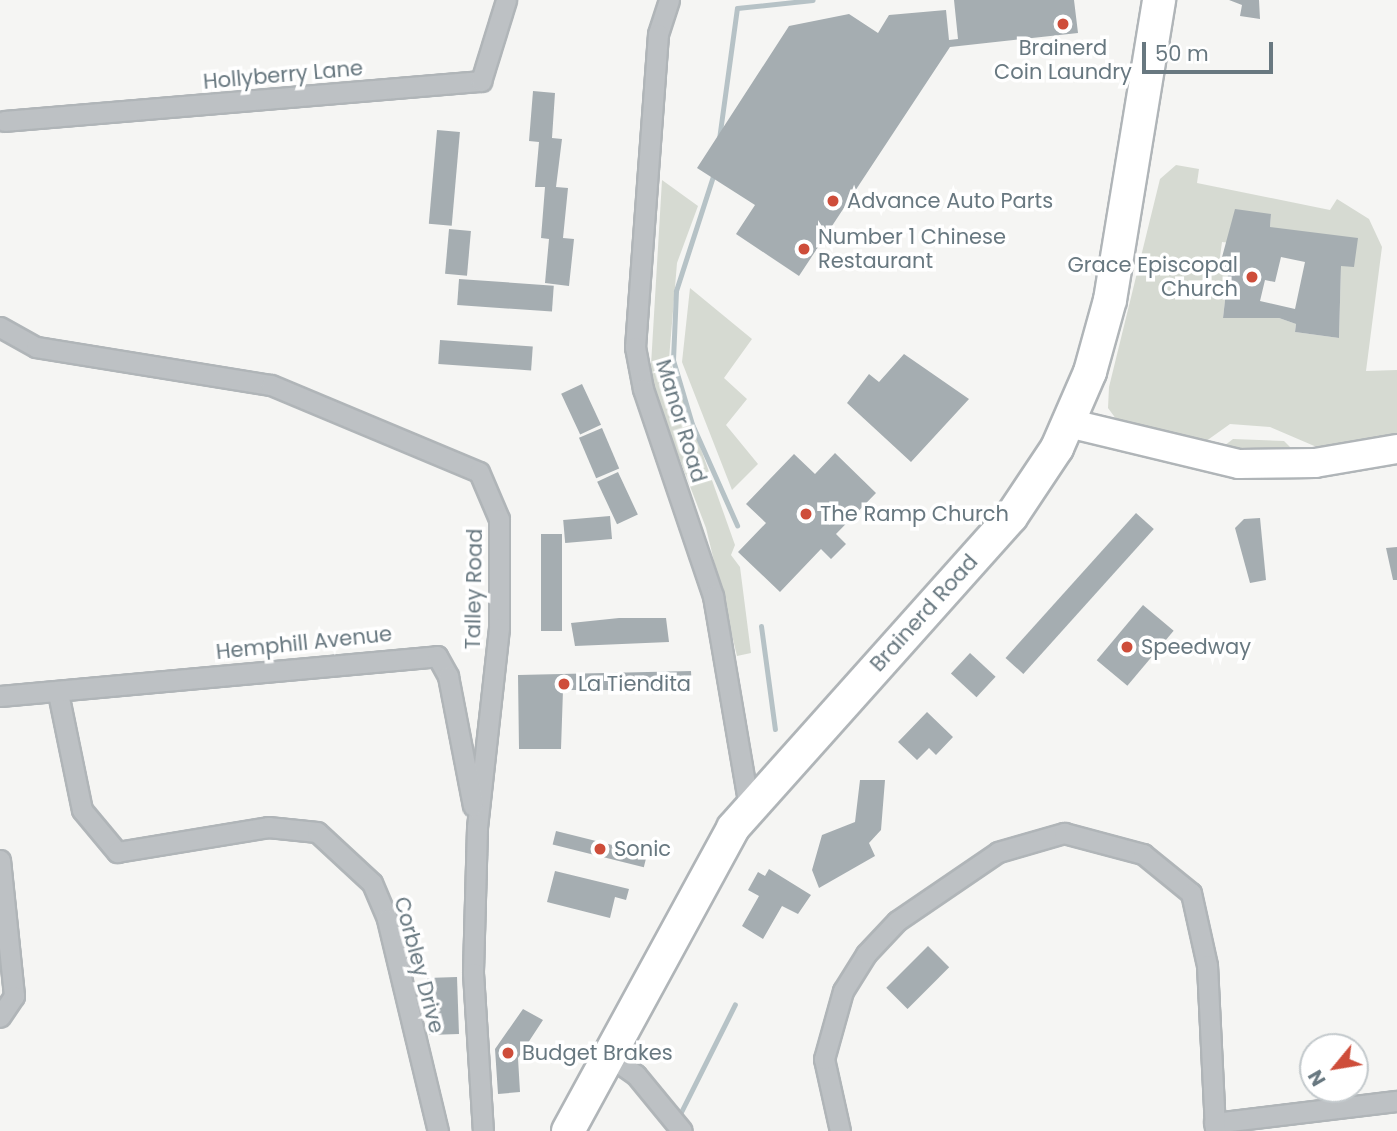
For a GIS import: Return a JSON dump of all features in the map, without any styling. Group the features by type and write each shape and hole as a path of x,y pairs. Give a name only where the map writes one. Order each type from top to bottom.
{"main road":[{"name":"Brainerd Road","path":"568,1131 703,876 748,807 1011,517 1068,423 1110,300 1159,0"}],"street":[{"name":"Hollyberry Lane","path":"1,122 481,82 506,0"},
{"name":"Manor Road","path":"669,0 658,34 635,347 643,389 713,596 748,807"},
{"name":"Talley Road","path":"0,327 36,347"},
{"name":"Talley Road","path":"0,342 271,385 479,472 499,519 499,628 477,828 473,974 483,1131"},
{"path":"1068,423 1239,464 1315,463 1397,449"},
{"name":"Hemphill Avenue","path":"0,696 58,693 437,656 448,676 477,828"},
{"name":"Corbley Drive","path":"58,693 82,810 117,852 268,827 317,832 372,883 387,919 439,1131"},
{"path":"840,1131 824,1059 843,991 866,954 897,921 998,852 1036,838 1088,838 1143,854 1191,893 1207,965 1214,1127 1397,1101"},
{"path":"0,860 14,996 0,1017"},
{"path":"609,1056 678,1124"}],"shaded area":[{"path":"1176,165 1199,169 1197,183 1330,210 1337,199 1369,219 1382,247 1366,371 1397,370 1397,433 1319,448 1270,427 1230,424 1202,444 1119,423 1108,408 1109,387 1160,179","holes":["1271,214 1270,227 1341,266 1339,338 1295,332 1296,324 1279,318 1223,318 1228,274 1218,272 1222,242 1231,243"]},
{"path":"662,180 698,206 677,263 669,359 735,545 731,555 740,567 751,653 737,656 706,528 650,382"},
{"path":"690,288 752,339 724,378 747,399 726,425 758,464 732,490 682,362"},
{"path":"1233,439 1284,441 1296,453 1240,454 1224,446"}],"building":[{"path":"954,0 1074,0 1078,33 950,47 799,276 736,234 755,205 697,168 789,26 849,14 878,33 889,15 946,10 949,40 958,39"},
{"path":"1229,0 1259,0 1260,19 1240,16 1242,5"},
{"path":"533,91 555,93 552,138 562,139 556,187 568,188 563,238 574,239 569,286 545,283 549,239 541,238 545,187 535,187 539,142 529,141"},
{"path":"437,130 460,132 452,226 429,224"},
{"name":"Grace Episcopal Church","path":"1235,209 1271,214 1270,227 1358,238 1354,267 1341,266 1339,338 1295,332 1296,324 1279,318 1223,318 1228,274 1218,272","holes":["1281,257 1305,262 1295,309 1260,301 1265,280 1275,282"]},
{"path":"449,229 471,231 467,276 445,274"},
{"path":"459,279 554,286 552,312 457,305"},
{"path":"440,340 533,346 531,370 438,364"},
{"path":"904,354 969,399 911,462 847,403 869,374 879,382"},
{"path":"582,384 601,425 580,435 561,394"},
{"path":"602,428 619,469 596,478 579,438"},
{"name":"The Ramp Church","path":"835,453 876,493 836,534 846,544 831,559 821,549 780,592 738,552 766,523 746,504 794,454 815,474"},
{"path":"618,472 638,515 617,524 597,482"},
{"path":"1136,513 1154,529 1023,674 1006,658"},
{"path":"610,516 612,539 565,543 563,520"},
{"path":"1260,518 1266,580 1250,583 1235,528 1244,519"},
{"path":"541,534 562,534 562,631 541,631"},
{"path":"1397,547 1397,580 1393,580 1386,548"},
{"path":"1143,605 1174,631 1127,686 1097,660"},
{"path":"619,618 666,618 669,642 575,646 571,623"},
{"path":"970,653 996,677 977,697 951,673"},
{"path":"691,671 692,690 563,690 561,749 519,749 518,675"},
{"path":"927,712 953,737 936,755 929,748 917,760 898,742"},
{"path":"860,780 885,780 881,830 869,843 875,856 819,888 812,870 822,835 855,822"},
{"name":"Sonic","path":"556,831 647,854 644,867 553,845"},
{"path":"769,869 811,895 798,914 782,906 763,939 742,926 759,896 748,890 758,872 765,876"},
{"name":"Sonic","path":"555,871 629,889 626,900 615,897 610,918 547,902"},
{"path":"928,946 949,967 907,1009 886,988"},
{"path":"457,977 459,1034 429,1035 427,978"},
{"name":"Budget Brakes","path":"523,1009 543,1020 518,1058 520,1092 498,1094 495,1049"}],"waterway":[{"path":"719,139 737,8 813,0"},
{"path":"714,173 676,291 673,360 692,424 737,525"},
{"path":"761,626 775,729"},
{"path":"678,1118 735,1004"}],"place":[{"name":"Brainerd Coin Laundry","path":"1063,24"},
{"name":"Advance Auto Parts","path":"833,201"},
{"name":"Number 1 Chinese Restaurant","path":"804,249"},
{"name":"Grace Episcopal Church","path":"1252,277"},
{"name":"The Ramp Church","path":"806,514"},
{"name":"Speedway","path":"1127,647"},
{"name":"La Tiendita","path":"564,684"},
{"name":"Sonic","path":"600,849"},
{"name":"Budget Brakes","path":"508,1053"}]}
